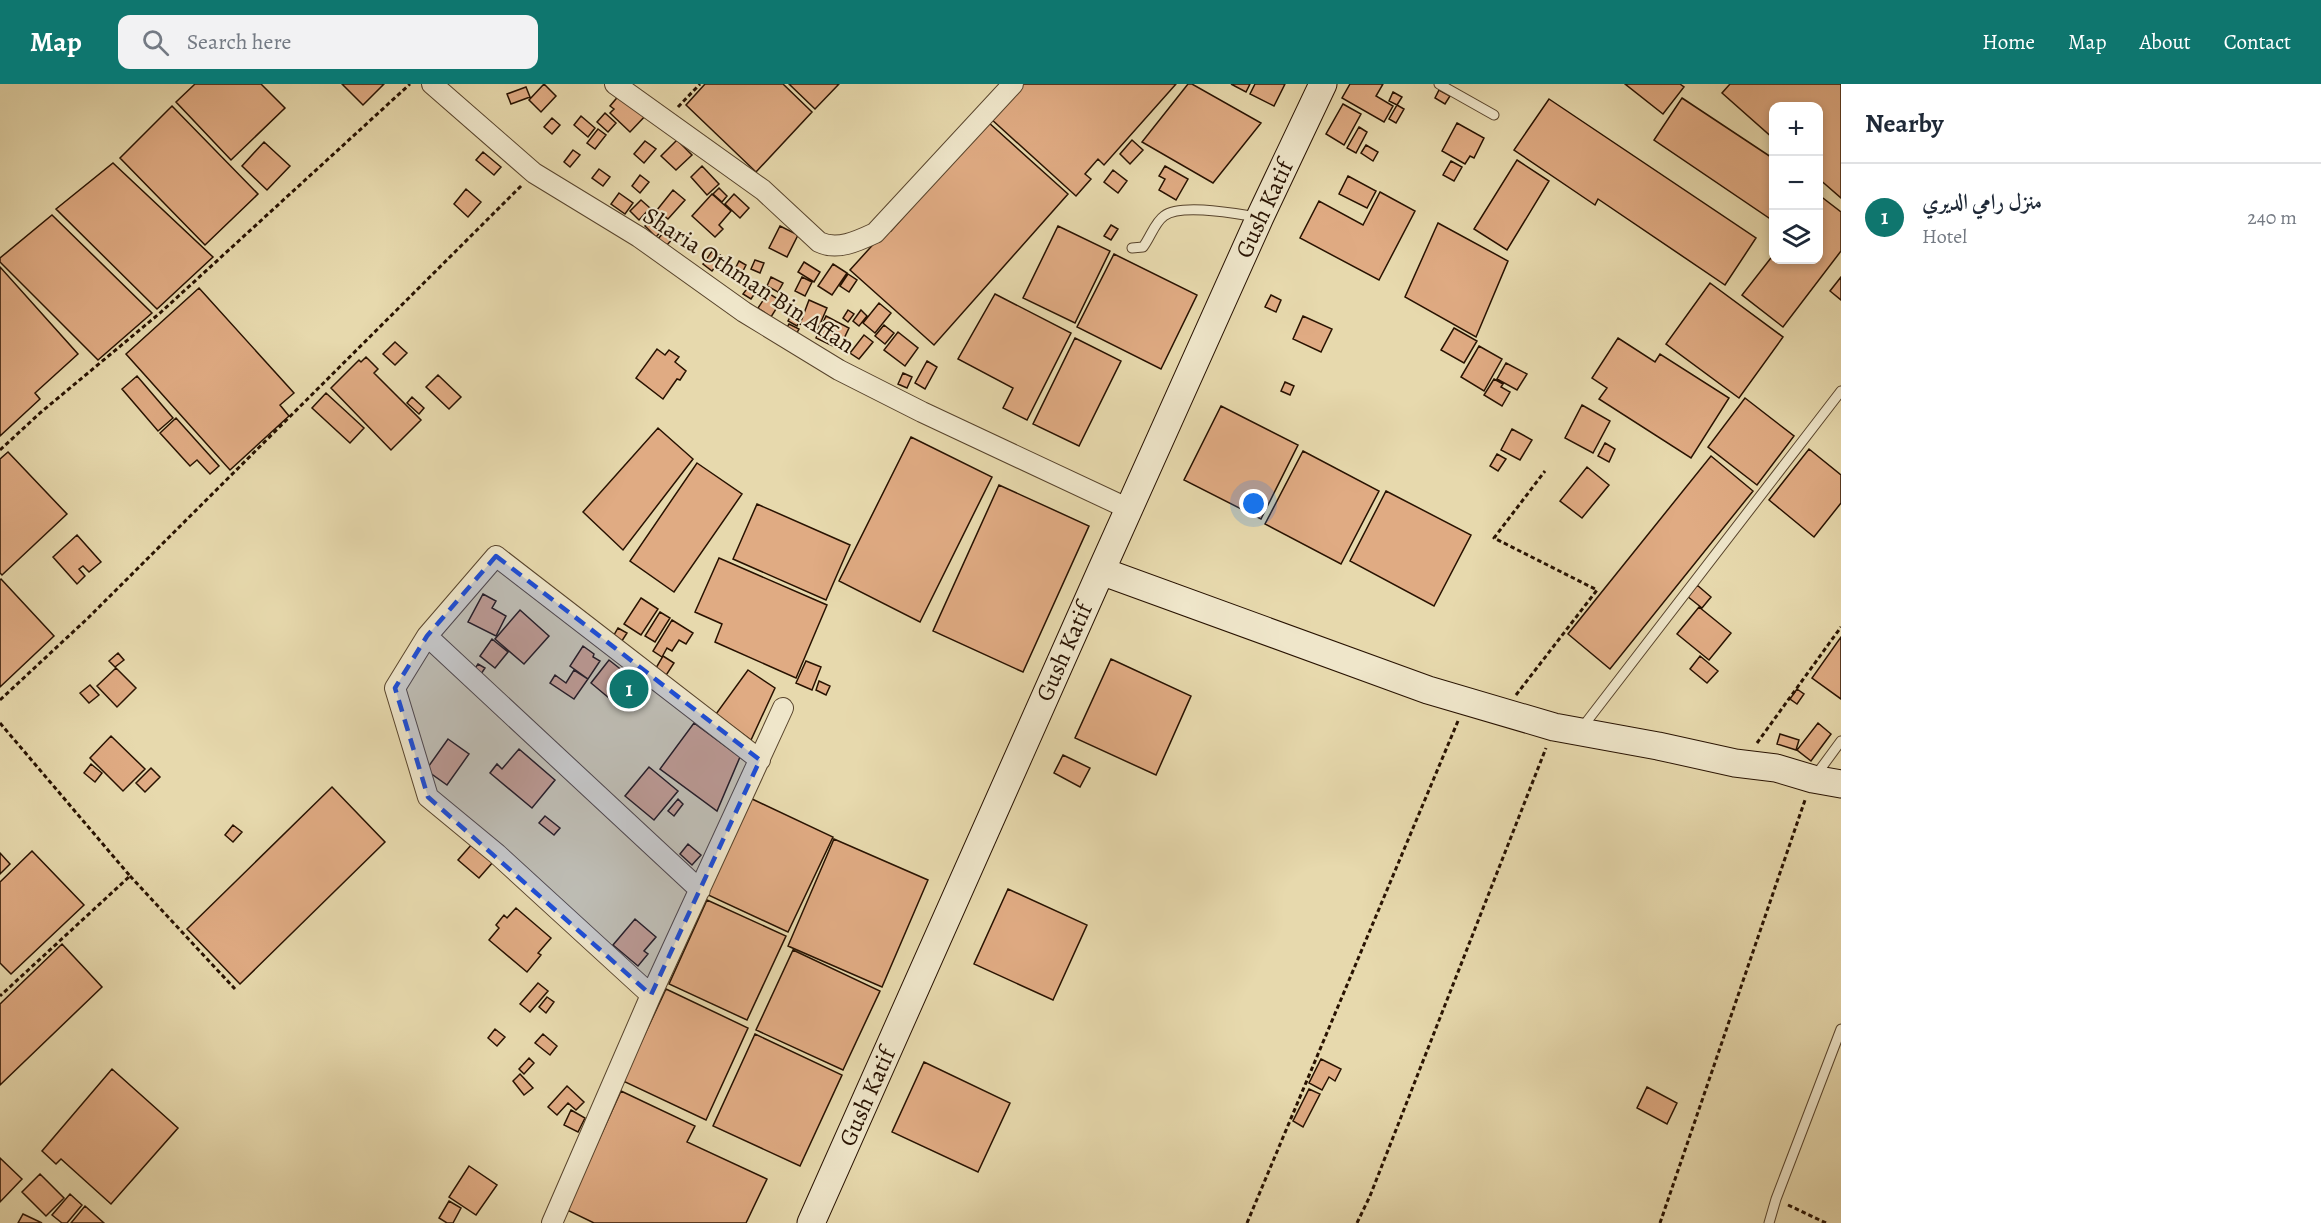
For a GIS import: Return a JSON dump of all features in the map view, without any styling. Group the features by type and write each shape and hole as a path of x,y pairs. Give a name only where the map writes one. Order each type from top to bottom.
{"main road":[{"name":"Gush Katif","path":"811,1223 1260,217 1323,84"},
{"path":"1101,571 1428,690 1566,730 1658,746 1741,764 1776,768 1813,779 1841,784"}],"street":[{"name":"Sharia Othman Bin Affan","path":"432,84 534,173 639,237 744,312 839,370 922,412 1130,508"},
{"path":"615,84 763,190 826,246 851,244 874,232 1013,84"},
{"path":"651,995 497,854 428,797 395,688 427,636 496,556 760,760"},
{"path":"427,636 700,890"},
{"path":"552,1223 651,995 783,708"}],"lane":[{"path":"1439,84 1494,115"},
{"path":"1132,248 1143,247 1163,216 1174,211 1211,210 1260,217"},
{"path":"1566,730 1841,391"},
{"path":"1813,779 1841,741"},
{"path":"1769,1223 1841,1029"}],"path":[{"path":"0,450 40,413 160,313 410,84"},
{"path":"666,120 699,84"},
{"path":"0,700 88,618 534,173"},
{"path":"1504,711 1597,590 1494,538 1545,471"},
{"path":"1741,764 1841,627"},
{"path":"1247,1223 1467,700"},
{"path":"0,723 130,876 235,989"},
{"path":"1357,1223 1566,730"},
{"path":"1660,1223 1813,779"},
{"path":"0,996 130,876"},
{"path":"1776,1199 1826,1223"}],"highlighted area":[{"path":"496,556 760,760 651,995 428,797 395,688 427,636"}],"building":[{"path":"195,84 261,84 285,108 231,160 176,102"},
{"path":"342,84 384,84 363,105"},
{"path":"544,84 556,96 541,112 529,100"},
{"path":"705,84 783,84 812,112 756,172 686,105"},
{"path":"789,84 839,84 815,109"},
{"path":"1020,84 1176,84 1104,165 1098,159 1085,174 1091,179 1076,196 990,118"},
{"path":"1188,84 1192,84 1261,123 1213,183 1142,142"},
{"path":"1231,84 1250,84 1246,92"},
{"path":"1255,84 1285,84 1274,106 1250,94"},
{"path":"1350,84 1383,84 1376,96 1393,106 1384,122 1342,98"},
{"path":"1625,84 1680,84 1684,87 1663,114"},
{"path":"1730,84 1841,84 1841,198 1823,182 1823,102 1769,102 1769,135 1722,93"},
{"path":"526,87 530,97 511,104 507,94"},
{"path":"1439,90 1450,96 1445,104 1435,98"},
{"path":"1393,92 1402,97 1397,105 1389,101"},
{"path":"621,93 647,114 630,132 610,113 614,109 610,106"},
{"path":"1682,98 1769,156 1769,218 1654,140"},
{"path":"1549,99 1756,238 1725,285 1598,199 1595,205 1514,150"},
{"path":"1343,104 1361,114 1344,145 1326,134"},
{"path":"1397,105 1404,109 1396,123 1389,119"},
{"path":"172,106 258,194 205,245 120,158"},
{"path":"605,113 616,123 608,132 597,122"},
{"path":"581,116 595,128 588,137 574,125"},
{"path":"552,118 560,125 552,134 544,127"},
{"path":"988,122 1068,194 934,345 850,270 888,228 891,231"},
{"path":"1457,123 1484,138 1474,158 1470,156 1465,164 1442,151"},
{"path":"1359,127 1367,132 1356,153 1347,148"},
{"path":"598,129 606,135 595,149 587,143"},
{"path":"677,140 692,155 676,170 661,156"},
{"path":"1132,140 1143,150 1130,164 1120,154"},
{"path":"645,141 656,149 644,163 634,154"},
{"path":"264,142 290,166 267,190 242,166"},
{"path":"1366,145 1378,152 1373,161 1361,153"},
{"path":"573,150 580,155 570,167 564,162"},
{"path":"483,152 501,167 494,175 476,160"},
{"path":"1517,160 1549,181 1507,250 1474,229"},
{"path":"1451,161 1462,167 1454,181 1443,175"},
{"path":"113,163 213,257 157,309 56,209"},
{"path":"702,166 719,184 707,195 691,177"},
{"path":"1165,166 1188,179 1176,200 1159,190 1165,179 1159,176"},
{"path":"599,169 610,177 603,186 592,178"},
{"path":"1113,170 1127,181 1118,193 1104,182"},
{"path":"640,175 649,182 640,193 632,186"},
{"path":"1348,176 1376,191 1367,208 1339,194"},
{"path":"719,188 727,196 722,202 713,194"},
{"path":"466,189 481,202 468,217 454,204"},
{"path":"673,190 685,200 668,219 657,210"},
{"path":"1380,192 1415,211 1379,280 1300,238 1319,201 1363,225"},
{"path":"619,193 633,203 625,214 611,204"},
{"path":"712,194 731,211 719,225 723,229 715,237 692,216"},
{"path":"734,194 749,208 740,218 725,204"},
{"path":"1823,198 1841,212 1841,251 1783,327 1742,295 1769,260 1769,264 1823,264"},
{"path":"641,200 650,208 639,220 630,211"},
{"path":"52,215 152,313 98,360 0,262 0,258"},
{"path":"653,217 664,228 656,237 645,226"},
{"path":"1438,223 1508,261 1476,337 1405,297"},
{"path":"1111,225 1118,229 1111,240 1104,236"},
{"path":"669,226 677,234 666,246 658,239"},
{"path":"780,226 798,235 787,257 769,248"},
{"path":"1058,226 1110,251 1075,323 1023,298"},
{"path":"713,250 723,257 712,271 703,264"},
{"path":"1114,254 1197,295 1161,369 1077,327"},
{"path":"755,260 764,263 760,273 751,269"},
{"path":"739,261 746,265 741,275 734,271"},
{"path":"804,262 820,272 814,282 798,272"},
{"path":"833,264 847,273 832,295 818,286"},
{"path":"0,267 78,354 35,393 40,399 0,436"},
{"path":"848,274 857,280 849,292 840,286"},
{"path":"771,277 783,283 778,292 767,286"},
{"path":"802,277 812,282 805,296 795,291"},
{"path":"1841,277 1841,300 1830,291"},
{"path":"752,282 759,287 751,299 743,294"},
{"path":"1710,283 1783,337 1739,398 1666,344"},
{"path":"199,288 294,393 280,405 289,416 230,470 126,354"},
{"path":"768,293 781,301 771,317 758,308"},
{"path":"995,294 1071,333 1027,420 1003,408 1013,388 958,359"},
{"path":"1271,295 1281,300 1276,312 1265,307"},
{"path":"809,300 827,308 817,331 800,324"},
{"path":"879,303 891,313 875,333 863,323"},
{"path":"848,310 854,314 848,322 843,318"},
{"path":"861,310 867,316 859,326 853,321"},
{"path":"791,315 800,319 797,326 788,321"},
{"path":"826,316 849,328 839,349 816,338"},
{"path":"1303,316 1332,329 1321,352 1293,339"},
{"path":"789,324 799,329 795,336 785,331"},
{"path":"884,325 894,333 885,344 875,336"},
{"path":"1454,328 1477,341 1464,363 1441,350"},
{"path":"898,332 918,348 905,366 884,350"},
{"path":"864,335 873,342 859,359 850,353"},
{"path":"1075,338 1121,361 1079,446 1033,424"},
{"path":"1618,338 1655,362 1660,354 1729,398 1691,458 1599,399 1607,388 1592,378"},
{"path":"395,342 407,353 395,365 383,354"},
{"path":"1479,346 1502,359 1484,391 1461,377"},
{"path":"657,349 665,355 669,350 679,357 675,362 686,371 680,380 677,379 663,399 636,378"},
{"path":"366,357 378,369 374,373 421,420 391,450 331,388 359,360 361,362"},
{"path":"927,361 937,367 925,389 915,383"},
{"path":"1506,363 1527,374 1517,390 1497,379"},
{"path":"903,373 912,377 907,388 898,384"},
{"path":"438,375 461,397 449,409 426,387"},
{"path":"137,376 173,418 158,431 122,389"},
{"path":"1494,379 1510,392 1502,406 1484,395"},
{"path":"1285,382 1294,386 1290,395 1281,391"},
{"path":"326,393 364,428 350,443 312,408"},
{"path":"412,397 424,408 419,414 407,403"},
{"path":"1745,398 1794,436 1757,485 1708,447"},
{"path":"1582,405 1610,421 1593,453 1565,438"},
{"path":"1221,406 1298,445 1261,519 1184,480"},
{"path":"176,418 219,466 210,474 197,460 190,466 160,433"},
{"path":"658,428 693,459 623,550 583,512"},
{"path":"1512,429 1532,440 1520,460 1501,450"},
{"path":"911,437 992,477 920,622 839,581"},
{"path":"1605,443 1615,449 1609,462 1598,456"},
{"path":"1809,449 1841,475 1841,503 1814,537 1769,500"},
{"path":"1303,451 1379,491 1341,564 1265,524"},
{"path":"8,452 67,514 2,575 0,573 0,459"},
{"path":"1497,454 1506,459 1498,471 1490,466"},
{"path":"1711,456 1753,491 1610,669 1568,634"},
{"path":"697,463 742,494 674,592 630,561"},
{"path":"1587,467 1609,485 1582,518 1560,501"},
{"path":"999,485 1089,526 1023,672 933,631"},
{"path":"1386,491 1471,535 1434,606 1350,561"},
{"path":"757,504 850,545 826,600 733,559"},
{"path":"77,535 101,562 89,572 83,566 79,569 85,576 77,584 53,557"},
{"path":"719,558 827,605 796,678 715,642 722,624 695,612"},
{"path":"0,580 54,636 0,687"},
{"path":"1697,585 1711,597 1702,608 1687,596"},
{"path":"483,594 496,601 492,608 506,616 496,636 468,622"},
{"path":"641,598 658,609 641,635 624,624"},
{"path":"1699,607 1731,633 1709,660 1677,634"},
{"path":"520,610 549,636 524,664 495,639"},
{"path":"660,612 670,618 655,642 645,636"},
{"path":"672,620 693,633 686,644 679,640 672,651 667,648 662,657 653,651"},
{"path":"618,628 627,633 618,647 610,642"},
{"path":"1841,637 1841,699 1812,678"},
{"path":"492,639 508,652 495,668 480,656"},
{"path":"583,646 600,661 588,679 570,666"},
{"path":"118,653 124,660 115,667 109,661"},
{"path":"663,656 674,663 663,680 653,673"},
{"path":"1700,656 1718,671 1707,683 1690,669"},
{"path":"1111,659 1191,696 1156,775 1075,738"},
{"path":"609,660 628,675 609,698 591,683"},
{"path":"806,661 821,667 812,690 796,683"},
{"path":"478,664 485,668 479,677 472,673"},
{"path":"116,668 136,688 117,707 97,686"},
{"path":"574,670 588,679 574,699 550,683 555,675 566,683"},
{"path":"748,670 775,688 751,740 716,714"},
{"path":"819,681 830,686 826,695 816,690"},
{"path":"90,685 99,695 89,703 80,693"},
{"path":"622,686 632,694 622,706 613,698"},
{"path":"1797,689 1804,694 1797,704 1790,699"},
{"path":"694,723 740,757 717,811 660,769"},
{"path":"1818,723 1831,734 1811,761 1797,750"},
{"path":"1780,734 1799,740 1796,750 1777,744"},
{"path":"111,736 145,769 123,791 90,758"},
{"path":"448,739 469,754 447,785 426,770"},
{"path":"519,749 555,780 532,808 490,773 497,764 502,769"},
{"path":"1063,755 1090,768 1080,787 1054,773"},
{"path":"91,764 102,773 95,782 84,773"},
{"path":"649,767 678,791 654,820 625,796"},
{"path":"151,768 160,777 145,792 136,783"},
{"path":"332,787 385,842 240,984 187,929"},
{"path":"750,798 833,837 788,932 706,894"},
{"path":"678,799 683,804 674,816 668,811"},
{"path":"545,816 560,828 554,835 539,823"},
{"path":"233,825 242,832 233,842 225,835"},
{"path":"834,839 928,880 882,987 788,946"},
{"path":"472,844 493,862 479,878 458,860"},
{"path":"688,844 701,855 692,865 680,854"},
{"path":"32,851 84,905 11,974 0,963 0,882"},
{"path":"0,853 10,864 0,874"},
{"path":"1008,889 1087,925 1053,1000 974,964"},
{"path":"707,900 786,936 747,1020 669,984"},
{"path":"516,908 551,938 538,953 541,955 527,972 489,940 499,928 496,925 504,915 507,918"},
{"path":"635,919 656,937 644,951 648,954 638,966 613,945"},
{"path":"62,944 102,987 0,1085 0,1004"},
{"path":"793,950 880,991 843,1070 756,1030"},
{"path":"538,983 548,991 530,1012 520,1004"},
{"path":"666,989 748,1028 706,1120 623,1081"},
{"path":"547,997 554,1002 546,1013 539,1007"},
{"path":"495,1029 505,1037 497,1046 488,1038"},
{"path":"543,1034 557,1046 550,1055 535,1043"},
{"path":"755,1034 842,1075 800,1166 713,1126"},
{"path":"529,1058 534,1063 524,1074 519,1069"},
{"path":"1321,1059 1341,1069 1335,1081 1329,1077 1322,1090 1309,1083"},
{"path":"924,1062 1010,1103 978,1172 892,1132"},
{"path":"112,1069 178,1128 111,1204 61,1159 56,1164 42,1151"},
{"path":"520,1074 533,1088 524,1095 513,1081"},
{"path":"567,1086 584,1102 576,1110 568,1103 557,1115 548,1107"},
{"path":"1647,1087 1677,1103 1667,1124 1637,1108"},
{"path":"1309,1089 1320,1094 1303,1127 1293,1121"},
{"path":"621,1091 695,1126 687,1142 767,1179 746,1223 594,1223 567,1210"},
{"path":"571,1110 585,1118 578,1132 564,1125"},
{"path":"0,1158 22,1179 0,1202"},
{"path":"469,1166 497,1185 476,1215 449,1197"},
{"path":"40,1174 64,1198 46,1216 22,1192"},
{"path":"70,1194 82,1205 67,1223 62,1223 52,1215"},
{"path":"449,1201 461,1208 453,1223 447,1223 439,1218"},
{"path":"85,1206 104,1223 71,1223"},
{"path":"23,1214 42,1223 18,1223"}],"place":[{"name":"منزل رامي الديري","path":"629,689"}]}
